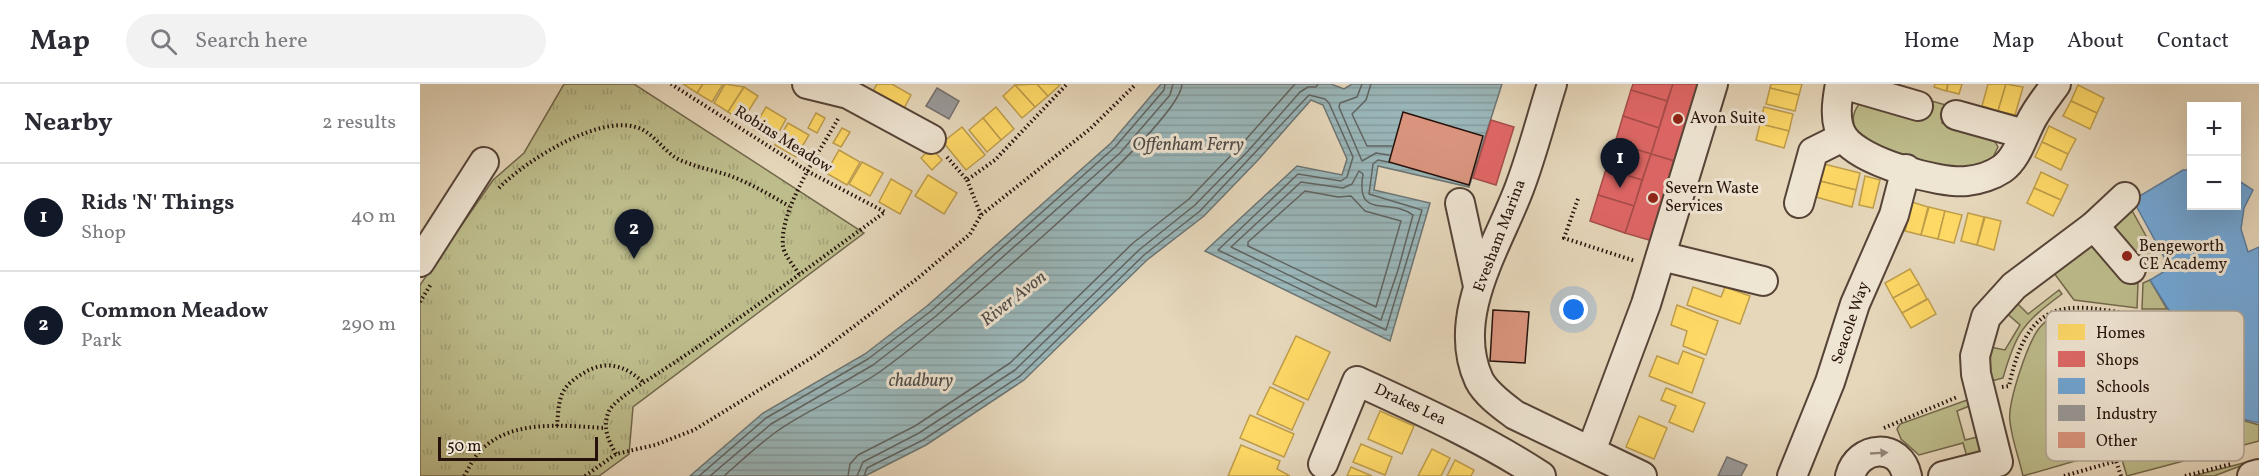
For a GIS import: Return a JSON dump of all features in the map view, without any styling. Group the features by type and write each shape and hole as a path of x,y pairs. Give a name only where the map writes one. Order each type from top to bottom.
{"street":[{"path":"807,84 849,95 931,139"},
{"name":"Evesham Marina","path":"1552,84 1520,187 1478,286 1471,327 1472,355 1480,381 1498,402 1515,415 1543,431 1642,476"},
{"path":"1591,451 1646,304 1651,260 1713,84"},
{"path":"1918,106 1841,84 1836,106 1843,137 1872,159 1906,169 1967,181 1985,177 2002,168 2014,156 2024,134 2056,84"},
{"path":"1956,115 2024,134"},
{"path":"1799,203 1813,152 1843,137"},
{"path":"426,272 484,162"},
{"name":"Seacole Way","path":"1791,476 1830,382 1855,304 1894,215 1906,169"},
{"path":"1943,476 2000,469 1976,374 1977,346 1986,317 2014,286 2094,226 2125,197"},
{"path":"1460,203 1478,286"},
{"path":"2094,226 2131,269"},
{"path":"1651,260 1763,281"},
{"name":"Drakes Lea","path":"1323,464 1357,381 1503,451 1541,476"},
{"path":"1850,476 1857,460 1874,451 1892,453 1900,460 1907,476"}],"path":[{"name":"Robins Meadow","path":"671,84 809,172 885,212 799,274"},
{"path":"967,180 995,160 1067,84"},
{"path":"585,476 616,454 655,445 694,430 816,355 918,278 970,234 981,215 1090,129 1136,84"},
{"path":"616,454 605,428 610,409 799,274 783,249 783,227 789,206 849,95"},
{"path":"493,194 508,178 566,142 594,130 618,125 640,128 677,159 728,175 789,206"},
{"path":"931,139 967,180 981,215"},
{"path":"1578,199 1564,238 1651,260"},
{"path":"420,302 426,272"},
{"path":"557,426 562,393 571,381 587,371 607,364 624,368 644,383"},
{"path":"464,476 480,452 500,437 524,429 557,426 605,428"},
{"path":"2064,476 2113,461"},
{"path":"2116,461 2121,476"},
{"path":"2185,476 2250,470"}],"green space":[{"path":"564,84 634,84 864,233 633,407 629,454 599,476 420,476 420,285 493,180 524,153"},
{"path":"1928,100 1946,105 1942,123 1994,140 1998,147 1992,159 1978,165 1963,167 1929,162 1863,140 1854,126 1853,117 1861,102"},
{"path":"2129,205 2157,256 2136,258 2112,235 2115,216"},
{"path":"2093,243 2128,281 2138,283 2137,308 2074,300 2051,269"},
{"path":"2150,280 2167,309 2142,309 2143,283"},
{"path":"2059,290 2062,294 2030,321 2017,339 2003,378 1988,382 1985,346 2005,350 2020,325 2004,311 2014,300 2028,314"},
{"path":"2046,322 2046,461 2075,461 2023,476 2012,436 2010,413 2020,372 2030,344"},
{"path":"1970,399 1972,405 1957,411 1965,440 1981,436 1979,455 1968,460 1963,443 1919,455 1901,439 1897,429 1900,424"},
{"path":"2244,421 2259,425 2259,441 2244,445"},
{"path":"2259,459 2214,476 2193,476"},
{"path":"2122,461 2184,461 2127,476"}],"water":[{"path":"1161,84 1331,84 1344,89 1352,84 1502,84 1469,187 1378,166 1374,190 1430,203 1390,341 1205,251 1297,166 1342,175 1347,159 1323,105 1311,100 1204,216 1147,260 1024,380 926,445 865,476 690,476 763,413 865,354 927,306 1111,143"}],"building: Homes":[{"path":"683,84 703,84 697,93"},
{"path":"703,84 723,84 712,102 697,93"},
{"path":"725,84 744,87 728,112 714,103"},
{"path":"877,84 892,84 911,95 901,114 870,97"},
{"path":"1037,84 1048,96 1035,107 1015,85"},
{"path":"1037,84 1060,84 1060,85 1048,96"},
{"path":"1771,84 1802,84 1799,95 1770,88"},
{"path":"1935,84 1948,84 1946,91 1934,87"},
{"path":"1948,84 1962,84 1959,94 1947,91"},
{"path":"1988,84 2006,84 1998,111 1982,106"},
{"path":"2006,84 2023,87 2015,115 1998,111"},
{"path":"1015,85 1035,107 1022,118 1003,96"},
{"path":"2078,85 2104,98 2097,113 2071,101"},
{"path":"744,87 758,96 742,121 728,112"},
{"path":"1770,88 1799,95 1795,111 1766,104"},
{"path":"2071,101 2097,113 2090,129 2063,116"},
{"path":"766,107 786,119 774,141 753,129"},
{"path":"996,107 1014,129 1001,140 983,118"},
{"path":"1764,107 1793,114 1789,131 1760,124"},
{"path":"816,113 825,118 817,133 808,128"},
{"path":"983,118 1001,140 987,152 969,130"},
{"path":"788,123 809,135 796,157 775,145"},
{"path":"1760,124 1789,131 1784,148 1756,140"},
{"path":"2049,126 2076,139 2068,154 2042,142"},
{"path":"962,127 985,155 966,170 943,142"},
{"path":"842,128 850,132 841,147 833,143"},
{"path":"2042,142 2068,154 2061,170 2035,157"},
{"path":"931,148 942,160 932,170 921,158"},
{"path":"839,150 860,162 847,185 826,173"},
{"path":"862,162 883,173 870,196 849,184"},
{"path":"1824,164 1860,173 1856,190 1820,181"},
{"path":"2041,172 2068,185 2061,200 2034,188"},
{"path":"928,175 957,193 944,214 915,196"},
{"path":"1865,176 1880,180 1873,208 1859,205"},
{"path":"891,179 912,191 900,214 879,202"},
{"path":"1820,181 1856,190 1852,207 1816,197"},
{"path":"2034,188 2061,200 2053,216 2027,203"},
{"path":"1912,202 1928,207 1921,235 1905,231"},
{"path":"1929,207 1945,211 1938,239 1921,235"},
{"path":"1945,211 1962,215 1954,243 1938,239"},
{"path":"1968,213 1984,217 1977,245 1961,241"},
{"path":"1985,217 2001,221 1994,250 1977,245"},
{"path":"1910,269 1919,284 1893,298 1885,283"},
{"path":"1919,284 1927,299 1902,313 1893,298"},
{"path":"1693,287 1721,297 1725,287 1750,296 1740,324 1687,305"},
{"path":"1928,299 1936,314 1911,328 1902,313"},
{"path":"1677,305 1718,321 1706,355 1683,346 1687,331 1671,325"},
{"path":"1296,336 1330,352 1308,400 1273,384"},
{"path":"1683,351 1704,359 1692,393 1649,376 1657,356 1678,364"},
{"path":"1270,387 1304,403 1292,430 1257,414"},
{"path":"1666,388 1705,403 1693,432 1669,422 1676,406 1661,400"},
{"path":"1380,411 1414,426 1402,454 1368,439"},
{"path":"1250,415 1294,434 1284,457 1240,438"},
{"path":"1639,416 1667,428 1654,459 1626,447"},
{"path":"1361,444 1392,457 1385,475 1353,462"},
{"path":"1241,445 1280,461 1277,469 1290,476 1228,476"},
{"path":"1432,449 1450,458 1441,476 1418,476"},
{"path":"1455,460 1474,470 1471,476 1447,476"},
{"path":"1351,467 1372,476 1347,476"}],"building: Shops":[{"path":"1633,84 1673,84 1667,101 1631,90"},
{"name":"Avon Suite","path":"1673,84 1706,84 1681,163 1651,154"},
{"path":"1631,90 1667,101 1659,128 1623,116"},
{"path":"1623,116 1659,128 1651,154 1615,143"},
{"path":"1491,120 1514,127 1496,185 1473,178"},
{"path":"1615,143 1651,154 1642,180 1606,169"},
{"name":"Severn Waste Services","path":"1651,154 1681,163 1656,242 1625,233"},
{"path":"1606,169 1642,180 1634,206 1598,195"},
{"path":"1598,195 1634,206 1625,233 1590,221"}],"building: Schools":[{"path":"2183,170 2187,170 2187,210 2241,210 2241,182 2253,190 2244,208 2241,229 2248,252 2259,247 2259,423 2244,419 2244,311 2169,311 2150,280 2170,268 2133,200"}],"building: Industry":[{"path":"937,88 959,101 949,119 926,106"},
{"path":"1727,457 1747,465 1741,476 1718,476"}],"building: Other":[{"path":"1403,112 1483,136 1469,185 1389,162"},
{"path":"1493,310 1529,312 1525,363 1490,361"}],"place":[{"name":"Avon Suite","path":"1678,119"},
{"name":"Rids 'N' Things","path":"1620,188"},
{"name":"Severn Waste Services","path":"1653,198"},
{"name":"Bengeworth CE Academy","path":"2127,256"},
{"name":"Common Meadow","path":"634,259"}],"water label":[{"name":"Offenham Ferry","path":"1188,145"},
{"name":"River Avon","path":"1014,299"},
{"name":"chadbury","path":"921,381"}]}
